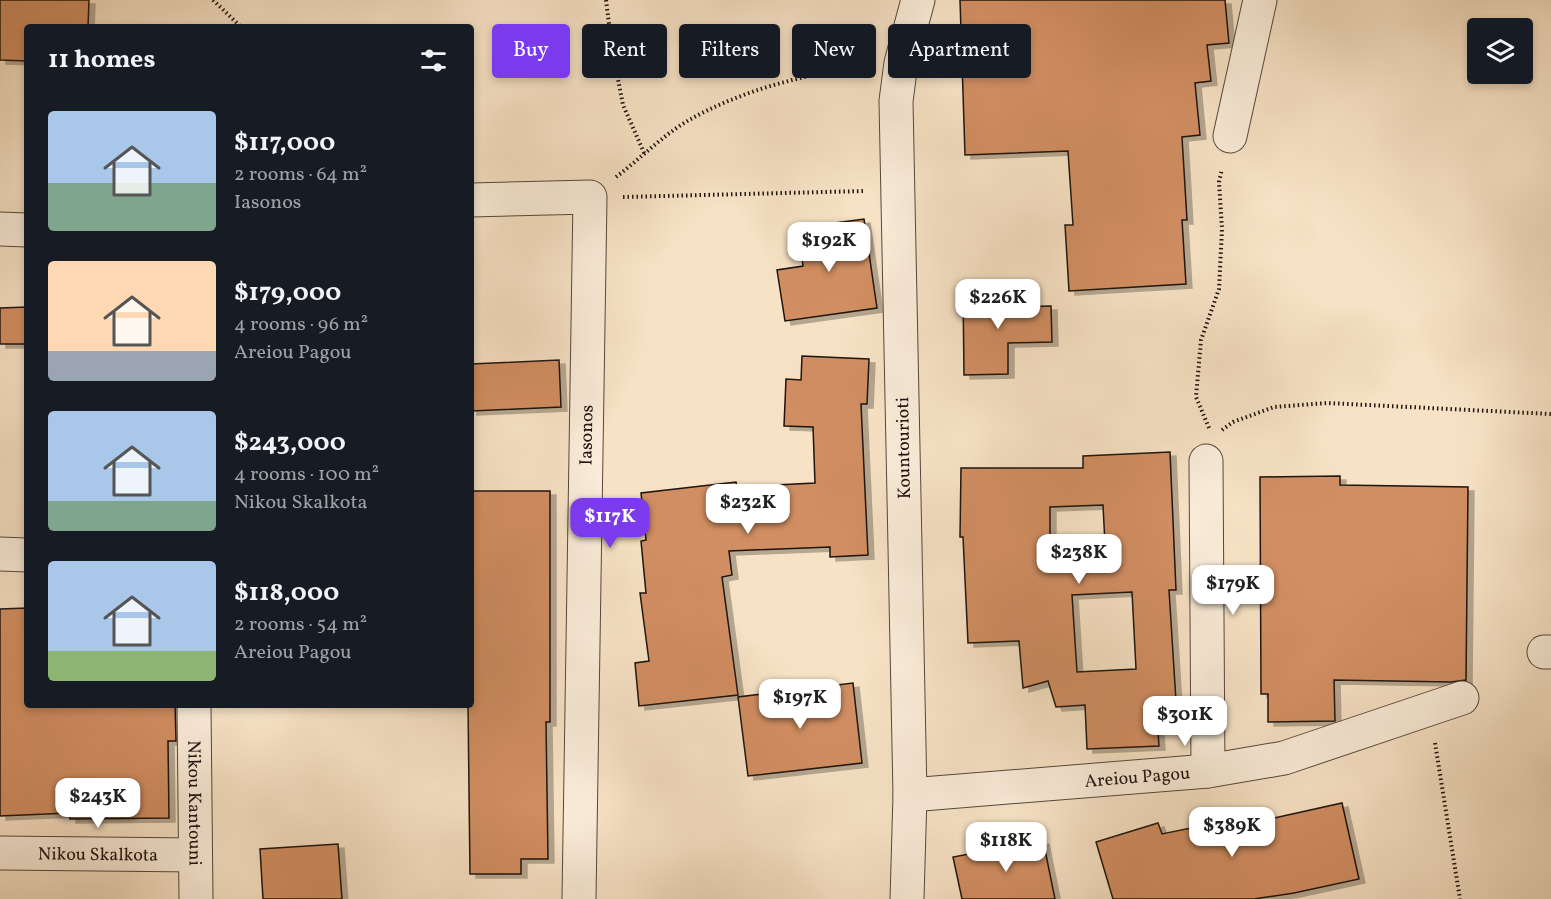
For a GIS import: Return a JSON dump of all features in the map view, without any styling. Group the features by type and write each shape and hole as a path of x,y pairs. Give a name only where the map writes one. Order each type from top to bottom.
{"street":[{"name":"Kountourioti","path":"912,24 918,0"},
{"path":"1230,136 1260,0"},
{"name":"Kountourioti","path":"900,78 896,101 909,795 908,899"},
{"path":"474,201 590,197"},
{"name":"Iasonos","path":"579,899 590,197"},
{"path":"0,229 24,230"},
{"path":"1208,771 1209,449"},
{"path":"0,554 24,555"},
{"name":"Areiou Pagou","path":"909,795 1208,771 1284,758 1462,698"},
{"name":"Nikou Kantouni","path":"194,708 195,899"},
{"name":"Nikou Skalkota","path":"0,854 195,855"}],"path":[{"path":"213,0 238,24"},
{"path":"606,0 623,105 645,155"},
{"path":"590,197 688,120 769,86 834,70 888,64"},
{"path":"1209,449 1196,397 1201,340 1219,289 1222,229 1219,182 1230,136"},
{"path":"590,197 898,190"},
{"path":"1209,449 1233,422 1274,407 1327,403 1551,414"},
{"path":"1430,709 1460,899"}],"building":[{"path":"0,0 89,0 88,24 24,24 24,61 0,60"},
{"path":"960,0 1225,0 1229,43 1207,45 1211,81 1195,83 1200,135 1182,137 1187,220 1182,220 1186,284 1069,291 1065,225 1073,225 1068,151 965,155 963,78 1031,78 1031,24 961,24"},
{"path":"864,219 877,308 785,321 777,270 803,266 798,228"},
{"path":"1002,288 1002,307 1051,306 1052,342 1008,343 1008,374 964,375 963,289"},
{"path":"24,307 24,344 0,344 0,308"},
{"path":"802,356 869,359 867,404 861,404 868,555 830,557 830,547 729,551 732,575 722,577 738,695 639,706 635,663 649,661 640,593 646,593 641,541 646,540 641,493 736,482 737,487 815,483 813,427 784,426 786,379 801,380"},
{"path":"559,360 561,407 474,411 474,364"},
{"path":"1170,452 1176,590 1169,590 1177,717 1157,718 1159,746 1087,749 1085,705 1056,707 1048,681 1023,688 1019,641 968,643 963,537 960,537 961,468 1083,468 1083,456","holes":["1103,505 1106,564 1050,567 1050,507","1132,592 1136,669 1077,672 1072,595"]},
{"path":"1340,476 1340,485 1468,487 1466,680 1451,682 1334,680 1335,721 1268,722 1268,694 1261,694 1260,477"},
{"path":"474,491 550,491 550,722 546,722 548,859 521,859 521,874 470,874 468,708 474,708"},
{"path":"24,608 24,708 175,708 176,741 168,741 169,818 70,819 70,813 0,816 0,609"},
{"path":"853,683 862,763 748,776 738,697"},
{"path":"1342,803 1359,879 1294,893 1254,899 1113,899 1096,842 1158,823 1162,834 1255,815 1256,822"},
{"path":"1043,840 1055,899 962,899 953,857"},
{"path":"338,844 342,899 263,899 260,849"}]}
